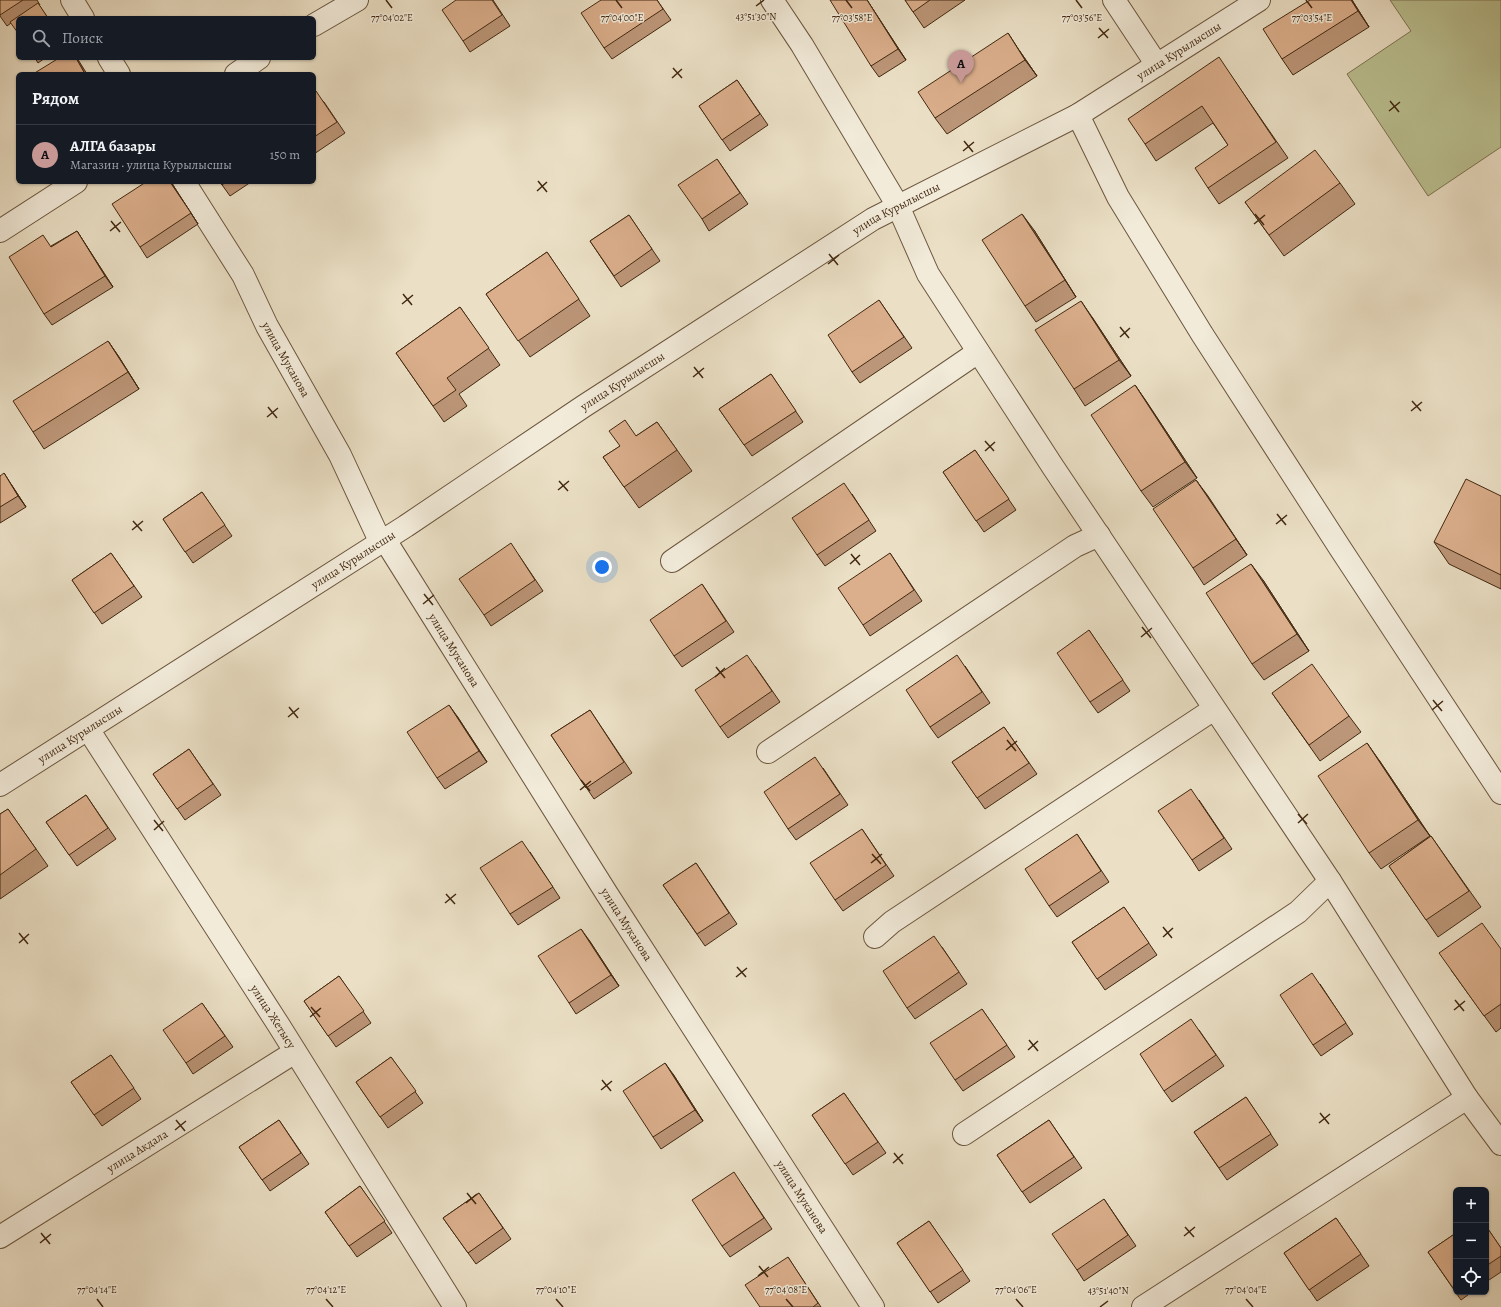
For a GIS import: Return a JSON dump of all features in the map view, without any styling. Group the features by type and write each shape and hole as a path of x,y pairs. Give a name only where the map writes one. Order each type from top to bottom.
{"street":[{"path":"72,0 82,16"},
{"path":"316,25 357,0"},
{"path":"772,0 802,45 898,206 928,274 1214,709 1330,881 1467,1098 1501,1144"},
{"path":"1114,0 1157,65"},
{"name":"улица Курылысшы","path":"0,785 382,540 584,406 866,223 1078,115 1259,0"},
{"path":"110,60 118,72"},
{"path":"239,72 256,60"},
{"path":"1078,115 1118,197 1202,334 1501,793"},
{"path":"0,232 73,184"},
{"name":"улица Муканова","path":"185,184 242,275 267,326 340,455 382,540 607,894 873,1307"},
{"path":"672,561 978,352"},
{"path":"768,752 1075,546 1099,535"},
{"path":"875,937 899,918 1214,709"},
{"name":"улица Жетысу","path":"88,728 295,1052 455,1307"},
{"path":"964,1134 1298,912 1330,881"},
{"name":"улица Акдала","path":"0,1237 295,1052"},
{"path":"1142,1307 1467,1098"}],"green space":[{"path":"1390,0 1501,0 1501,147 1428,196 1347,74 1411,31"}],"building":[{"path":"0,0 23,0 0,15"},
{"path":"456,0 492,0 502,15 463,41 442,10"},
{"path":"601,0 657,0 663,9 604,48 581,13"},
{"path":"830,0 867,0 898,49 871,66"},
{"path":"905,0 930,0 913,12"},
{"path":"1310,0 1351,0 1358,11 1282,59 1263,29"},
{"path":"38,3 47,16 19,16"},
{"path":"16,18 16,30 10,22"},
{"path":"1008,33 1025,60 935,118 918,92"},
{"path":"1219,57 1276,142 1208,188 1195,168 1228,145 1202,106 1145,144 1128,119"},
{"path":"56,60 77,60 84,72 36,72"},
{"path":"737,80 760,114 722,140 699,106"},
{"path":"316,91 337,122 316,136"},
{"path":"1315,150 1340,183 1269,235 1245,202"},
{"path":"717,159 740,193 702,219 678,185"},
{"path":"143,184 171,184 191,213 140,247 112,204"},
{"path":"1022,214 1065,280 1025,306 982,240"},
{"path":"629,215 652,249 614,276 590,241"},
{"path":"77,231 105,276 44,314 9,257 43,235 51,247"},
{"path":"547,252 579,299 518,341 486,294"},
{"path":"879,300 904,337 852,372 828,335"},
{"path":"1081,301 1119,360 1074,389 1035,330"},
{"path":"460,307 489,348 447,378 456,390 433,406 396,353"},
{"path":"108,341 128,372 33,432 13,401"},
{"path":"771,374 796,411 744,445 719,409"},
{"path":"1135,385 1185,462 1141,491 1091,415"},
{"path":"625,420 636,436 657,422 677,450 624,487 603,457 620,446 609,431"},
{"path":"975,450 1009,499 976,521 943,472"},
{"path":"4,473 18,496 0,507 0,476"},
{"path":"1466,479 1501,496 1501,575 1434,542"},
{"path":"1196,480 1236,539 1193,568 1153,509"},
{"path":"844,483 869,520 817,555 792,518"},
{"path":"202,492 225,525 185,552 163,519"},
{"path":"511,543 535,580 484,615 459,579"},
{"path":"111,553 134,586 94,613 72,580"},
{"path":"890,553 914,590 863,625 838,588"},
{"path":"1251,564 1297,634 1252,664 1206,593"},
{"path":"702,584 726,621 674,656 650,620"},
{"path":"1089,630 1123,680 1090,702 1057,653"},
{"path":"747,655 772,691 720,727 695,690"},
{"path":"957,655 982,692 930,727 906,690"},
{"path":"1312,664 1349,716 1309,745 1272,693"},
{"path":"449,705 479,751 437,778 407,732"},
{"path":"590,710 624,762 586,788 551,735"},
{"path":"1004,727 1029,763 977,798 952,762"},
{"path":"1367,743 1418,820 1369,853 1318,776"},
{"path":"189,749 213,784 177,809 153,774"},
{"path":"815,757 840,794 788,829 764,792"},
{"path":"1191,789 1224,838 1192,860 1158,811"},
{"path":"86,795 108,828 69,855 46,822"},
{"path":"8,809 36,849 0,875 0,814"},
{"path":"862,829 886,865 835,900 810,863"},
{"path":"1077,834 1101,871 1049,906 1025,869"},
{"path":"1431,836 1469,891 1426,920 1389,866"},
{"path":"522,841 553,887 510,914 480,868"},
{"path":"696,863 729,913 697,934 663,885"},
{"path":"1124,907 1149,943 1097,979 1072,942"},
{"path":"1482,923 1501,949 1501,1004 1484,1016 1439,953"},
{"path":"581,929 611,975 569,1003 538,956"},
{"path":"934,936 959,972 907,1008 883,971"},
{"path":"1312,973 1346,1023 1313,1045 1280,995"},
{"path":"339,976 364,1011 328,1036 304,1001"},
{"path":"202,1003 225,1036 186,1063 163,1030"},
{"path":"982,1009 1007,1045 955,1080 930,1043"},
{"path":"1191,1019 1216,1055 1164,1091 1140,1054"},
{"path":"111,1055 134,1088 94,1115 71,1082"},
{"path":"391,1057 416,1091 380,1117 356,1082"},
{"path":"665,1063 695,1110 653,1137 623,1091"},
{"path":"844,1093 878,1142 845,1164 812,1115"},
{"path":"1246,1097 1271,1134 1219,1168 1194,1132"},
{"path":"279,1120 301,1153 262,1180 239,1147"},
{"path":"1049,1120 1074,1157 1022,1192 997,1155"},
{"path":"734,1172 764,1218 722,1246 692,1200"},
{"path":"360,1186 385,1221 349,1246 325,1212"},
{"path":"479,1193 503,1228 468,1253 443,1218"},
{"path":"1104,1199 1128,1235 1077,1270 1052,1234"},
{"path":"1336,1218 1361,1254 1309,1290 1284,1253"},
{"path":"929,1221 963,1270 930,1292 897,1243"},
{"path":"1489,1230 1501,1248 1501,1256 1489,1264"},
{"path":"1453,1235 1453,1288 1428,1252"},
{"path":"788,1257 818,1303 813,1307 760,1307 745,1285"}],"place":[{"name":"АЛГА базары","path":"961,83"}]}
